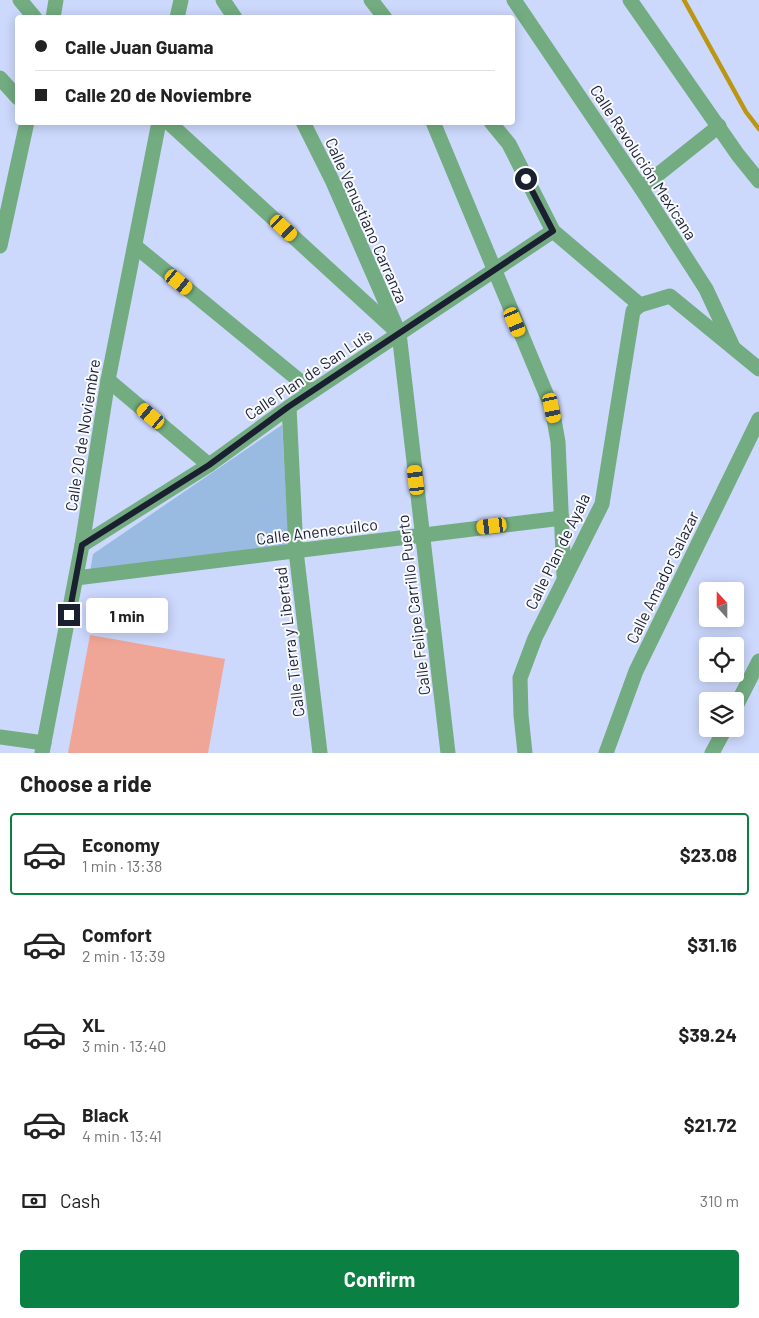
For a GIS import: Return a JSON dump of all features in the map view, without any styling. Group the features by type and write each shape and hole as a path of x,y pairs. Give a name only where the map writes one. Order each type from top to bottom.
{"street":[{"path":"20,0 32,15"},
{"path":"54,15 56,0"},
{"path":"178,15 180,0"},
{"path":"224,0 233,15"},
{"path":"371,0 383,15"},
{"name":"Calle Revolución Mexicana","path":"514,0 641,188 706,289 733,348"},
{"path":"630,0 738,155 759,181"},
{"path":"0,78 15,95"},
{"path":"0,246 26,125"},
{"name":"Calle 20 de Noviembre","path":"43,748 82,545 108,380 158,125"},
{"path":"171,125 399,333"},
{"name":"Calle Venustiano Carranza","path":"304,125 333,182 399,333"},
{"path":"434,125 552,408 558,442 564,578"},
{"path":"493,125 509,144 553,231 640,304"},
{"path":"641,188 719,126"},
{"name":"Calle Plan de San Luis","path":"82,545 209,465 288,407 553,231"},
{"path":"135,246 312,391"},
{"name":"Calle Revolución Mexicana","path":"640,304 670,296 759,369"},
{"name":"Calle Plan de Ayala","path":"525,753 520,678 535,638 602,504 633,311 640,304"},
{"name":"Calle Felipe Carrillo Puerto","path":"399,333 448,753"},
{"path":"108,380 209,465"},
{"name":"Calle Tierra y Libertad","path":"288,407 296,551 320,753"},
{"name":"Calle Amador Salazar","path":"609,751 636,671 759,419"},
{"name":"Calle Anenecuilco","path":"76,578 562,518"},
{"path":"743,692 759,662"},
{"path":"0,737 43,748"},
{"path":"712,753 721,737"}],"shaded area":[{"path":"90,635 225,659 208,753 68,753"}],"building":[{"path":"282,425 289,547 90,572 93,554"}],"waterway":[{"path":"684,0 746,112 759,129"}],"route":[{"path":"69,615 82,545 209,465 288,407 553,231 526,179"}]}
